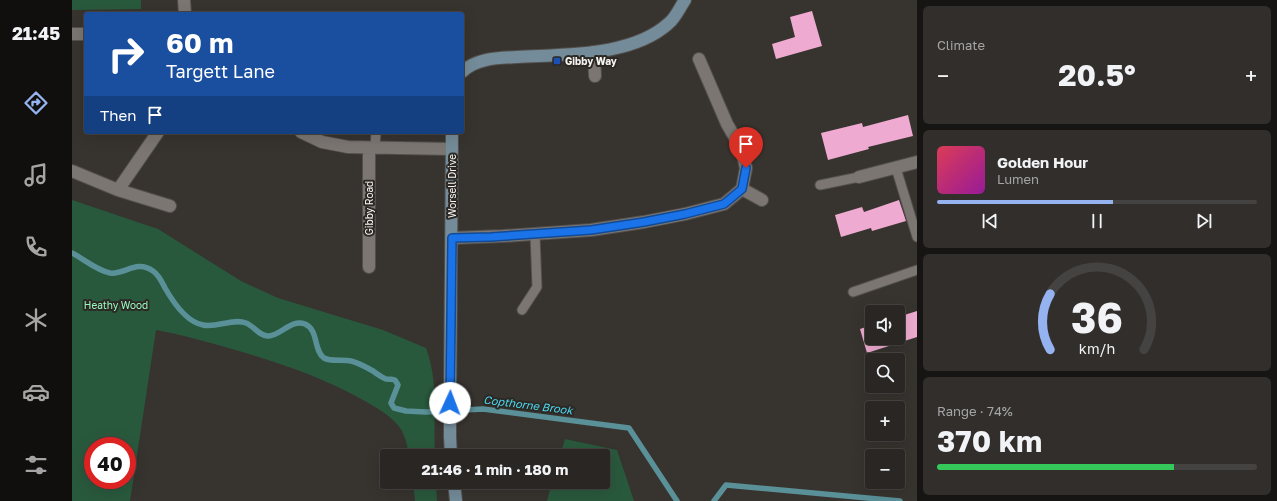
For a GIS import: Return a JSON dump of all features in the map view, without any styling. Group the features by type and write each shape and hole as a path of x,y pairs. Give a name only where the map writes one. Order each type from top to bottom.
{"street":[{"path":"184,0 185,12"},
{"path":"464,71 480,61 499,58 611,50 648,38 670,22 684,0"},
{"path":"72,34 84,34"},
{"path":"594,52 596,76"},
{"path":"452,238 591,230 685,214 724,204 742,189 746,168 741,148 727,124 699,59"},
{"path":"118,190 157,134"},
{"path":"305,134 317,140 348,147 452,149"},
{"name":"Worsell Drive","path":"451,449 450,438 452,134"},
{"name":"Gibby Road","path":"369,267 372,148"},
{"path":"860,177 917,162"},
{"path":"72,171 118,190 170,206"},
{"path":"742,189 762,200"},
{"path":"455,489 456,501"}],"lane":[{"path":"372,148 376,134"},
{"path":"896,168 917,237"},
{"path":"820,185 860,177"},
{"path":"522,310 537,287 535,234"},
{"path":"853,292 917,270"}],"green space":[{"path":"72,0 141,0 141,9 72,10"},
{"name":"Heathy Wood","path":"72,200 158,229 241,281 278,298 383,330 426,348 433,374 435,401 435,449 407,449 404,434 389,416 348,392 318,378 271,361 208,342 156,330 136,462 136,437 84,437 84,489 132,489 130,501 72,501"},
{"path":"565,439 617,450 634,501 547,501 550,489 610,489 610,449 562,449"},
{"path":"414,489 436,489 437,501 415,501"}],"building":[{"path":"812,11 822,46 776,59 772,44 795,37 790,17"},
{"path":"908,115 913,136 868,147 869,149 828,160 821,133 862,123 863,127"},
{"path":"899,200 906,221 872,231 871,228 841,237 835,215 862,207 864,212"},
{"path":"917,311 917,337 905,341 905,315"},
{"path":"865,327 865,345 892,345 867,353 860,329"}],"waterway":[{"name":"Copthorne Brook","path":"72,253 105,272 115,273 136,267 147,268 153,271 159,277 181,311 191,320 203,325 208,326 230,322 241,322 249,324 263,335 269,336 278,333 291,325 300,323 305,324 312,331 318,350 324,358 330,360 348,360 360,364 386,379 395,380 398,385 391,403 394,408 406,411 426,412 483,409 629,428 677,501"},
{"name":"Copthorne Brook","path":"714,501 726,485 900,501"}],"place":[{"name":"Gibby Way","path":"557,61"}],"route":[{"path":"450,403 452,238 491,237 591,230 685,214 724,204 742,189 746,168"}]}
